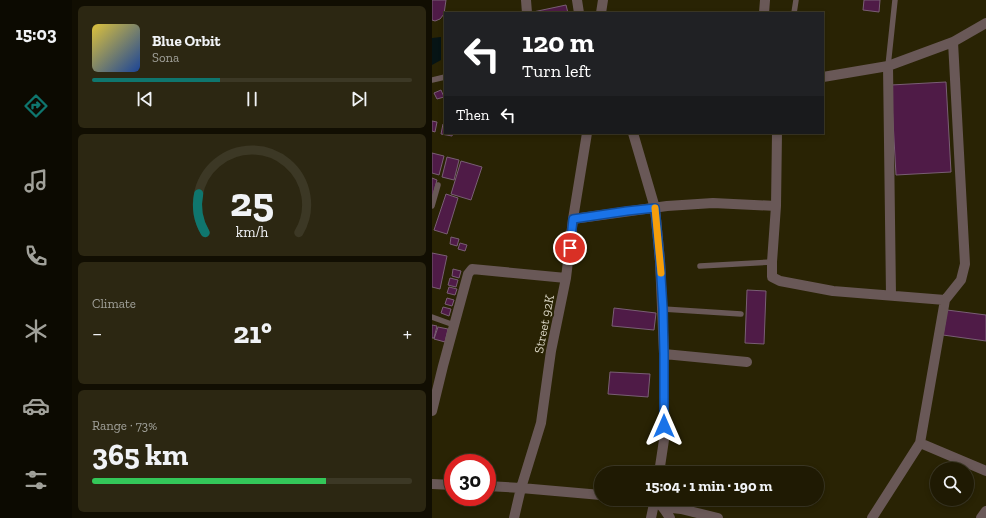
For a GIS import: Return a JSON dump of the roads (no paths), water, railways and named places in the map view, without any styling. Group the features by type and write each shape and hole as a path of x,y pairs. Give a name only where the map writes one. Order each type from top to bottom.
{"street":[{"path":"526,0 527,12"},
{"path":"577,0 579,12"},
{"path":"601,12 603,0"},
{"path":"764,12 765,0"},
{"path":"824,77 888,66 953,42 986,23"},
{"path":"872,518 920,443 945,300 961,280 965,264 953,42"},
{"path":"888,66 891,295"},
{"name":"Street 92K","path":"514,518 521,488 541,423 551,351 566,278 573,219 587,134"},
{"path":"632,134 655,208 660,261 664,354 664,440 660,466"},
{"path":"777,134 776,206 772,277 780,281 833,291 945,300"},
{"path":"573,219 667,206 713,203 776,206"},
{"path":"432,411 468,274 472,269 566,278"},
{"path":"664,354 747,362"},
{"path":"920,443 986,471"},
{"path":"432,484 444,484"},
{"path":"496,487 594,494"},
{"path":"651,518 656,506"},
{"path":"661,506 670,518"},
{"path":"673,506 718,518"}],"lane":[{"path":"794,12 796,0"},
{"path":"888,66 895,0"},
{"path":"432,80 444,77"},
{"path":"432,206 438,185"},
{"path":"700,266 772,262"},
{"path":"663,309 741,314"},
{"path":"432,317 454,324"}]}
